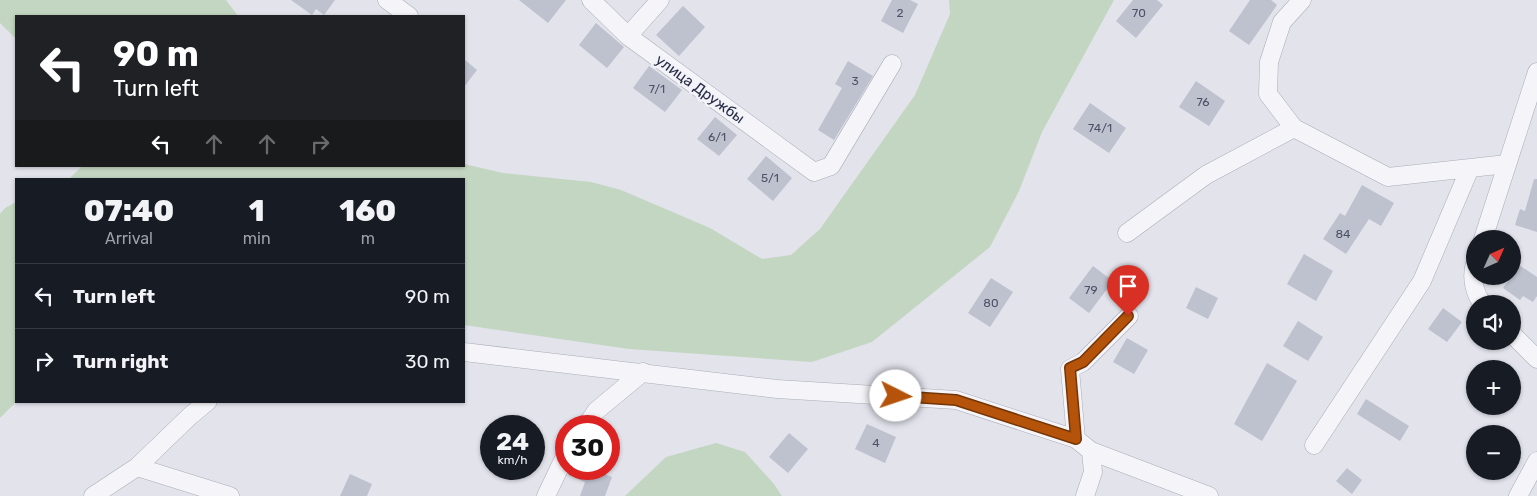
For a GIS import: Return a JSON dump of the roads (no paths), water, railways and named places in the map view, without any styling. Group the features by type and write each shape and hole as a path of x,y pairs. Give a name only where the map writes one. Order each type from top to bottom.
{"street":[{"path":"387,0 408,15"},
{"name":"улица Дружбы","path":"591,0 628,36 814,172 831,166 892,64"},
{"path":"628,36 660,0"},
{"path":"1302,0 1282,22 1269,62 1268,94 1294,128 1388,177 1507,164"},
{"path":"1486,230 1537,72"},
{"path":"1127,234 1206,175 1294,128"},
{"path":"1314,445 1422,281 1470,168"},
{"path":"1076,439 1070,368 1083,362 1128,316"},
{"path":"1521,343 1537,359"},
{"path":"465,352 777,389 956,400 1076,439 1091,451 1209,496"},
{"path":"594,415 644,372"},
{"path":"93,496 137,467 206,403"},
{"path":"1085,496 1093,472 1091,451"},
{"path":"1520,495 1537,461"},
{"path":"137,467 230,496"},
{"path":"546,496 555,477"}]}
